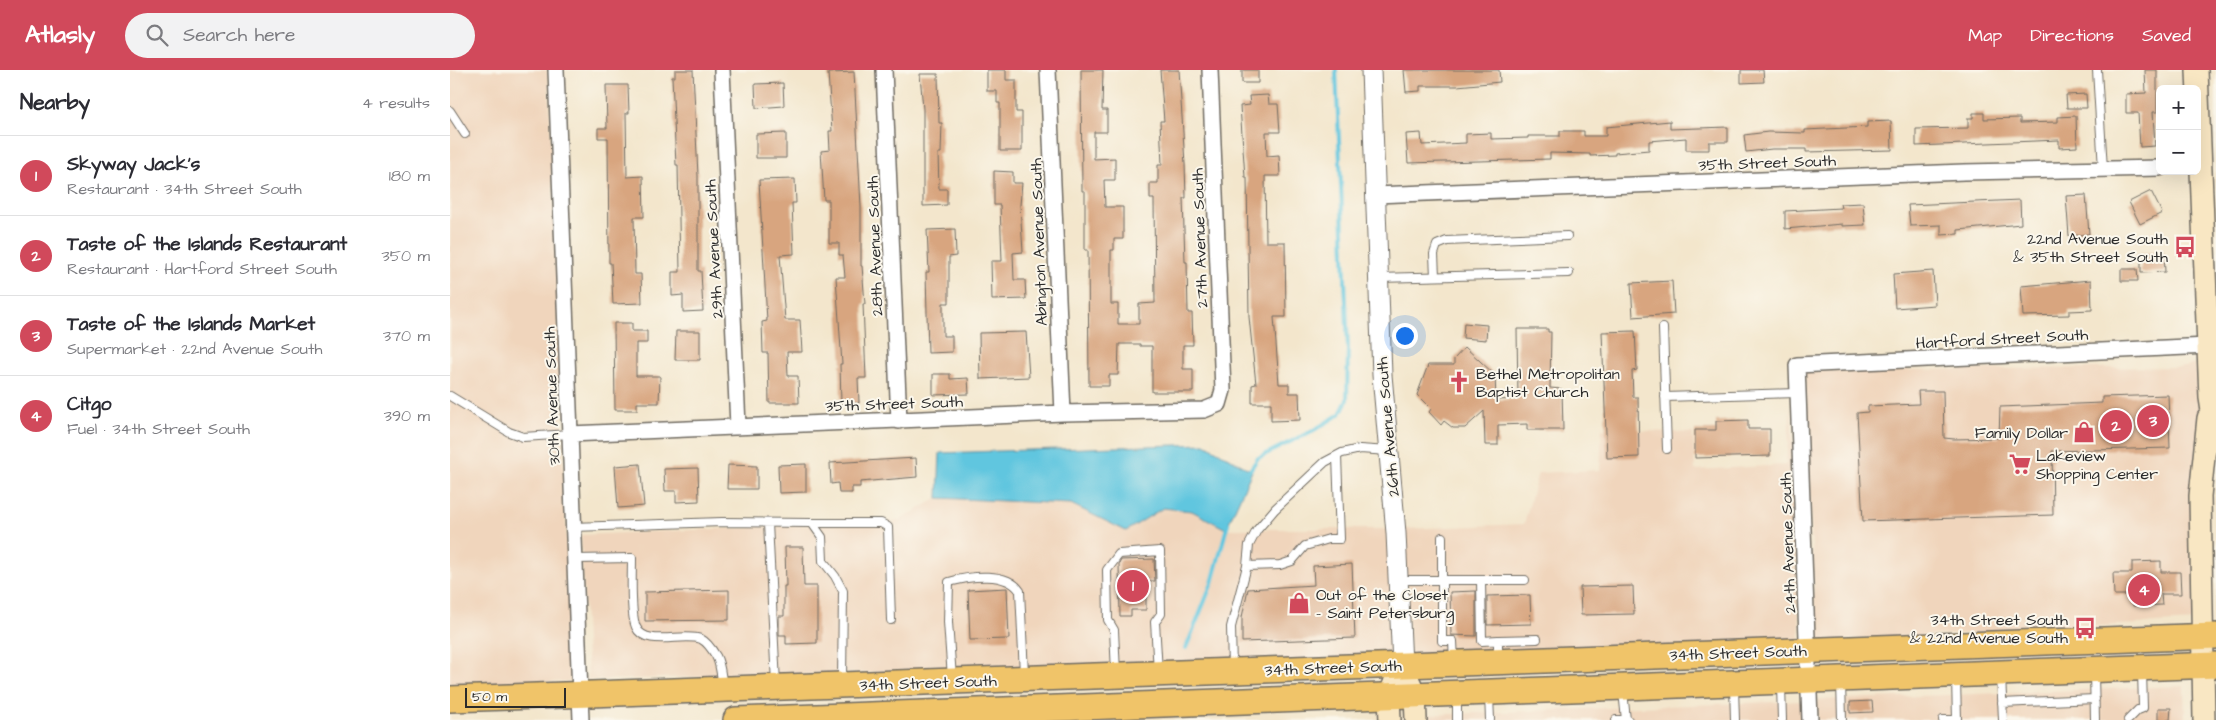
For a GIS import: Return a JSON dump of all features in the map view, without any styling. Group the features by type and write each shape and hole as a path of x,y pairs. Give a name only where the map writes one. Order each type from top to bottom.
{"highway":[{"name":"34th Street South","path":"450,699 1454,663 1498,651 1808,649 2210,636"},
{"name":"34th Street South","path":"736,720 1007,715 1108,710 1390,708 1415,694 2210,665"}],"main road":[{"path":"2197,70 2198,130"},
{"path":"2200,175 2210,226 2208,346 2210,398 2216,436"},
{"path":"2204,720 2210,665 2210,636 2200,496 2210,398"},
{"name":"26th Avenue South","path":"1402,665 1415,694 1416,720"},
{"name":"26th Avenue South","path":"1390,708 1402,665"}],"street":[{"name":"30th Avenue South","path":"556,70 581,720"},
{"name":"29th Avenue South","path":"722,70 738,426"},
{"name":"28th Avenue South","path":"884,70 899,420"},
{"name":"Abington Avenue South","path":"1048,70 1062,413"},
{"name":"27th Avenue South","path":"1210,70 1222,390 1219,404"},
{"name":"26th Avenue South","path":"1370,70 1382,376 1398,580 1402,665"},
{"name":"35th Street South","path":"1375,195 1904,174 2156,168"},
{"name":"Hartford Street South","path":"1797,365 2208,346"},
{"name":"24th Avenue South","path":"1797,365 1810,720"},
{"name":"35th Street South","path":"570,434 1062,413 1204,410 1219,404"},
{"path":"980,680 981,715"}],"lane":[{"path":"2097,70 2103,169"},
{"path":"450,111 465,134"},
{"path":"1435,276 1434,254 1437,245 1447,241 1567,236"},
{"path":"1378,278 1569,273"},
{"path":"1663,328 1667,449"},
{"path":"1665,397 1798,393"},
{"path":"450,396 509,432 523,437 570,434"},
{"path":"1232,671 1231,627 1247,566 1249,545 1257,530 1305,479 1325,462 1360,449 1388,451"},
{"path":"1247,566 1280,566 1292,562 1305,546 1329,539 1340,539 1337,456"},
{"path":"573,527 722,522 881,524 888,527 891,620"},
{"path":"768,523 776,688"},
{"path":"812,524 822,537 823,561 843,590 842,686"},
{"path":"1442,537 1442,641 1454,641 1454,663"},
{"path":"1116,675 1114,630 1108,620 1107,570 1119,554 1160,551 1160,614 1155,622 1158,674"},
{"path":"575,559 632,558 634,622 639,632 646,637 693,638 702,640 717,657 724,690"},
{"path":"952,681 948,622 949,582 965,578 1005,579 1015,583 1020,590 1024,679"},
{"path":"1398,580 1525,580"},
{"path":"1480,580 1482,641 1498,651 1537,639"},
{"path":"2128,720 2138,710 2143,708 2142,668"},
{"path":"2094,670 2095,720"},
{"path":"2001,673 2003,720"},
{"path":"1943,720 1957,720 1956,675"},
{"path":"1841,679 1842,720"},
{"path":"1781,681 1782,720"},
{"path":"1734,683 1735,720"},
{"path":"1616,720 1627,720 1623,687"},
{"path":"1489,692 1490,720"},
{"path":"1457,693 1457,720"},
{"path":"2002,703 2095,699"}],"shaded area":[{"path":"450,70 548,70 572,681 450,684"},
{"path":"2199,363 2201,405 2193,496 2195,621 1816,641 1805,371 2185,367"},
{"path":"1791,405 1800,642 1410,657 1404,529 1524,524 1538,473 1600,470 1602,429 1693,433 1695,470 1786,465"},
{"path":"938,498 1071,504 1126,531 1163,508 1192,511 1226,529 1388,529 1394,658 588,680 581,535 898,521"},
{"path":"2184,686 2185,720 1818,720 1817,700"},
{"path":"1802,701 1802,720 1424,720 1424,715"}],"water":[{"path":"1205,444 1252,471 1226,529 1192,511 1163,508 1126,531 1071,504 938,498 940,453"}],"building":[{"path":"675,70 693,70 698,176 698,271 701,271 703,311 683,312 683,295 672,296 672,272 680,272 678,165 676,165 672,77 675,77"},
{"path":"987,70 1006,70 1006,80 1016,80 1016,112 1022,112 1022,151 1000,151 1000,103 997,103 997,91 987,91"},
{"path":"1081,70 1103,70 1102,110 1107,110 1107,132 1094,132 1094,159 1115,158 1115,180 1104,180 1105,207 1123,207 1123,239 1114,239 1114,250 1111,250 1111,304 1118,304 1118,324 1139,324 1139,304 1155,303 1154,199 1150,199 1150,183 1158,183 1158,165 1162,165 1160,121 1164,121 1160,70 1179,70 1185,164 1186,198 1183,198 1185,262 1187,262 1188,313 1192,313 1193,345 1183,345 1183,369 1193,369 1193,392 1152,392 1152,346 1140,346 1140,344 1119,344 1118,375 1109,375 1109,386 1089,386 1088,250 1085,250 1085,191 1082,191"},
{"path":"1242,70 1258,70 1258,83 1242,83"},
{"path":"1404,70 1499,70 1500,82 1457,86 1420,86 1420,91 1406,92"},
{"path":"1741,70 1763,70 1764,82 1741,83"},
{"path":"2145,70 2157,70 2156,112 2153,112 2155,146 2140,147 2138,113 2126,113 2126,94 2146,93"},
{"path":"854,72 861,207 861,266 865,304 863,304 866,378 858,378 859,403 841,404 840,364 842,364 836,277 845,277 843,255 839,255 839,243 829,243 829,200 824,200 821,151 830,150 829,131 832,131 828,73"},
{"path":"920,74 938,74 939,123 942,123 941,153 938,153 939,189 947,189 947,205 923,206 923,109"},
{"path":"783,83 784,106 756,108 755,84"},
{"path":"606,85 628,85 629,113 626,113 627,177 643,176 644,217 634,217 635,274 641,274 642,303 613,304 611,263 609,263 608,138 598,138 598,128 607,128"},
{"path":"2086,94 2087,108 2067,108 2066,95"},
{"path":"1268,95 1269,104 1278,104 1280,132 1266,132 1267,156 1279,155 1280,176 1265,176 1266,242 1285,242 1286,317 1274,317 1279,384 1289,384 1289,393 1299,393 1300,420 1271,421 1271,403 1252,403 1252,385 1256,384 1249,317 1247,177 1245,177 1240,106 1250,105 1249,96"},
{"path":"1973,113 1984,113 1984,119 2020,118 2020,123 2058,122 2058,117 2076,116 2077,147 2059,148 2059,140 1916,146 1916,129 1968,128 1968,118 1973,118"},
{"path":"1670,121 1670,129 1728,127 1728,142 1709,142 1709,150 1686,150 1686,138 1649,141 1649,150 1615,153 1615,155 1590,156 1590,154 1550,153 1550,159 1408,163 1406,134 1421,133 1422,145 1466,143 1466,134 1491,133 1491,139 1560,136 1560,131 1584,131 1584,136 1606,136 1606,127"},
{"path":"1891,121 1892,150 1806,152 1806,149 1772,149 1746,152 1744,135 1768,132 1805,133 1805,130 1867,127 1867,122"},
{"path":"786,133 786,158 756,158 756,134"},
{"path":"994,171 1013,172 1013,183 1022,183 1020,205 1023,252 1013,253 1014,280 1025,280 1026,299 992,300 991,261 1002,261 1000,205 994,205"},
{"path":"795,179 796,203 792,203 794,254 780,255 785,320 800,320 802,352 787,352 788,376 798,376 799,403 769,403 768,353 763,353 762,322 767,321 759,180"},
{"path":"2151,191 2162,213 2140,224 2129,202"},
{"path":"2086,195 2089,234 2069,236 2066,196"},
{"path":"2020,200 2021,224 1958,230 1958,234 1941,235 1941,225 1910,226 1908,205"},
{"path":"1863,203 1865,225 1842,226 1842,224 1785,229 1785,211 1841,208 1840,204"},
{"path":"955,229 956,256 949,257 949,303 943,303 943,336 952,336 952,352 928,353 926,272 929,272 927,230"},
{"path":"2164,252 2165,272 2141,273 2141,253"},
{"path":"2121,269 2137,269 2138,281 2121,281"},
{"path":"1933,271 1935,305 1895,308 1893,274"},
{"path":"2091,280 2092,310 2069,311 2069,315 2023,316 2021,286"},
{"path":"1672,281 1674,314 1633,317 1631,283"},
{"path":"614,323 632,323 632,331 647,331 647,343 636,343 636,376 660,376 659,403 637,403 637,410 615,410"},
{"path":"1464,323 1487,325 1486,340 1463,338"},
{"name":"Bethel Metropolitan Baptist Church","path":"1517,329 1548,329 1548,332 1551,332 1550,388 1562,389 1563,430 1527,430 1527,424 1498,425 1498,445 1485,445 1484,411 1465,428 1453,428 1444,421 1441,425 1429,412 1431,409 1417,395 1428,365 1454,365 1454,359 1465,347 1495,375 1496,400 1518,399"},
{"path":"676,331 700,331 700,360 675,360"},
{"path":"1635,331 1637,370 1632,371 1633,397 1638,397 1639,457 1607,458 1602,332"},
{"path":"1026,332 1029,377 980,379 979,333"},
{"path":"933,374 950,374 950,379 968,378 969,394 933,395"},
{"path":"1918,391 1943,391 1944,438 1954,439 1999,438 2000,407 2102,403 2102,397 2168,395 2170,448 2052,451 2053,515 1863,521 1857,413 1868,412 1868,406 1919,404"},
{"path":"1748,420 1748,429 1770,429 1770,456 1695,458 1695,430 1716,430 1716,421"},
{"path":"916,458 917,477 860,482 860,487 852,487 852,493 839,493 838,483 831,484 830,463"},
{"path":"640,464 644,506 618,508 615,466"},
{"path":"806,464 806,492 779,493 778,465"},
{"path":"728,465 757,466 757,489 727,489"},
{"path":"698,468 699,501 676,502 676,491 665,491 664,469"},
{"path":"785,547 803,547 804,586 817,586 817,643 786,644 786,635 779,635 779,616 784,616 784,586 786,586"},
{"path":"1154,559 1155,581 1146,581 1146,610 1131,610 1131,616 1120,616 1119,564 1121,560"},
{"path":"2161,561 2161,572 2180,572 2181,594 2161,594 2162,605 2133,606 2133,595 2114,595 2113,573 2132,573 2132,562"},
{"name":"Out of the Closet - Saint Petersburg","path":"1352,564 1355,638 1242,642 1242,617 1248,589 1314,585 1313,566"},
{"path":"1633,586 1634,614 1581,615 1580,587"},
{"path":"1007,588 1009,639 970,640 968,590"},
{"path":"729,590 729,620 645,621 645,592"},
{"path":"1476,591 1476,636 1451,635 1450,592"},
{"path":"1530,595 1531,624 1487,625 1487,596"},
{"path":"1872,701 1873,712 1850,713 1850,702"},
{"path":"2158,708 2171,708 2170,720 2158,720"}],"waterway":[{"path":"1248,473 1258,458 1314,430 1340,414 1347,400 1348,349 1336,70"},
{"path":"1186,648 1212,583 1228,523"}],"place":[{"name":"22nd Avenue South & 35th Street South","path":"2185,247"},
{"name":"Bethel Metropolitan Baptist Church","path":"1459,382"},
{"name":"Taste of the Islands Market","path":"2153,421"},
{"name":"Taste of the Islands Restaurant","path":"2116,426"},
{"name":"Family Dollar","path":"2084,432"},
{"name":"Lakeview Shopping Center","path":"2020,464"},
{"name":"Skyway Jack's","path":"1133,586"},
{"name":"Citgo","path":"2144,590"},
{"name":"Out of the Closet - Saint Petersburg","path":"1299,603"},
{"name":"34th Street South & 22nd Avenue South","path":"2085,628"}]}
